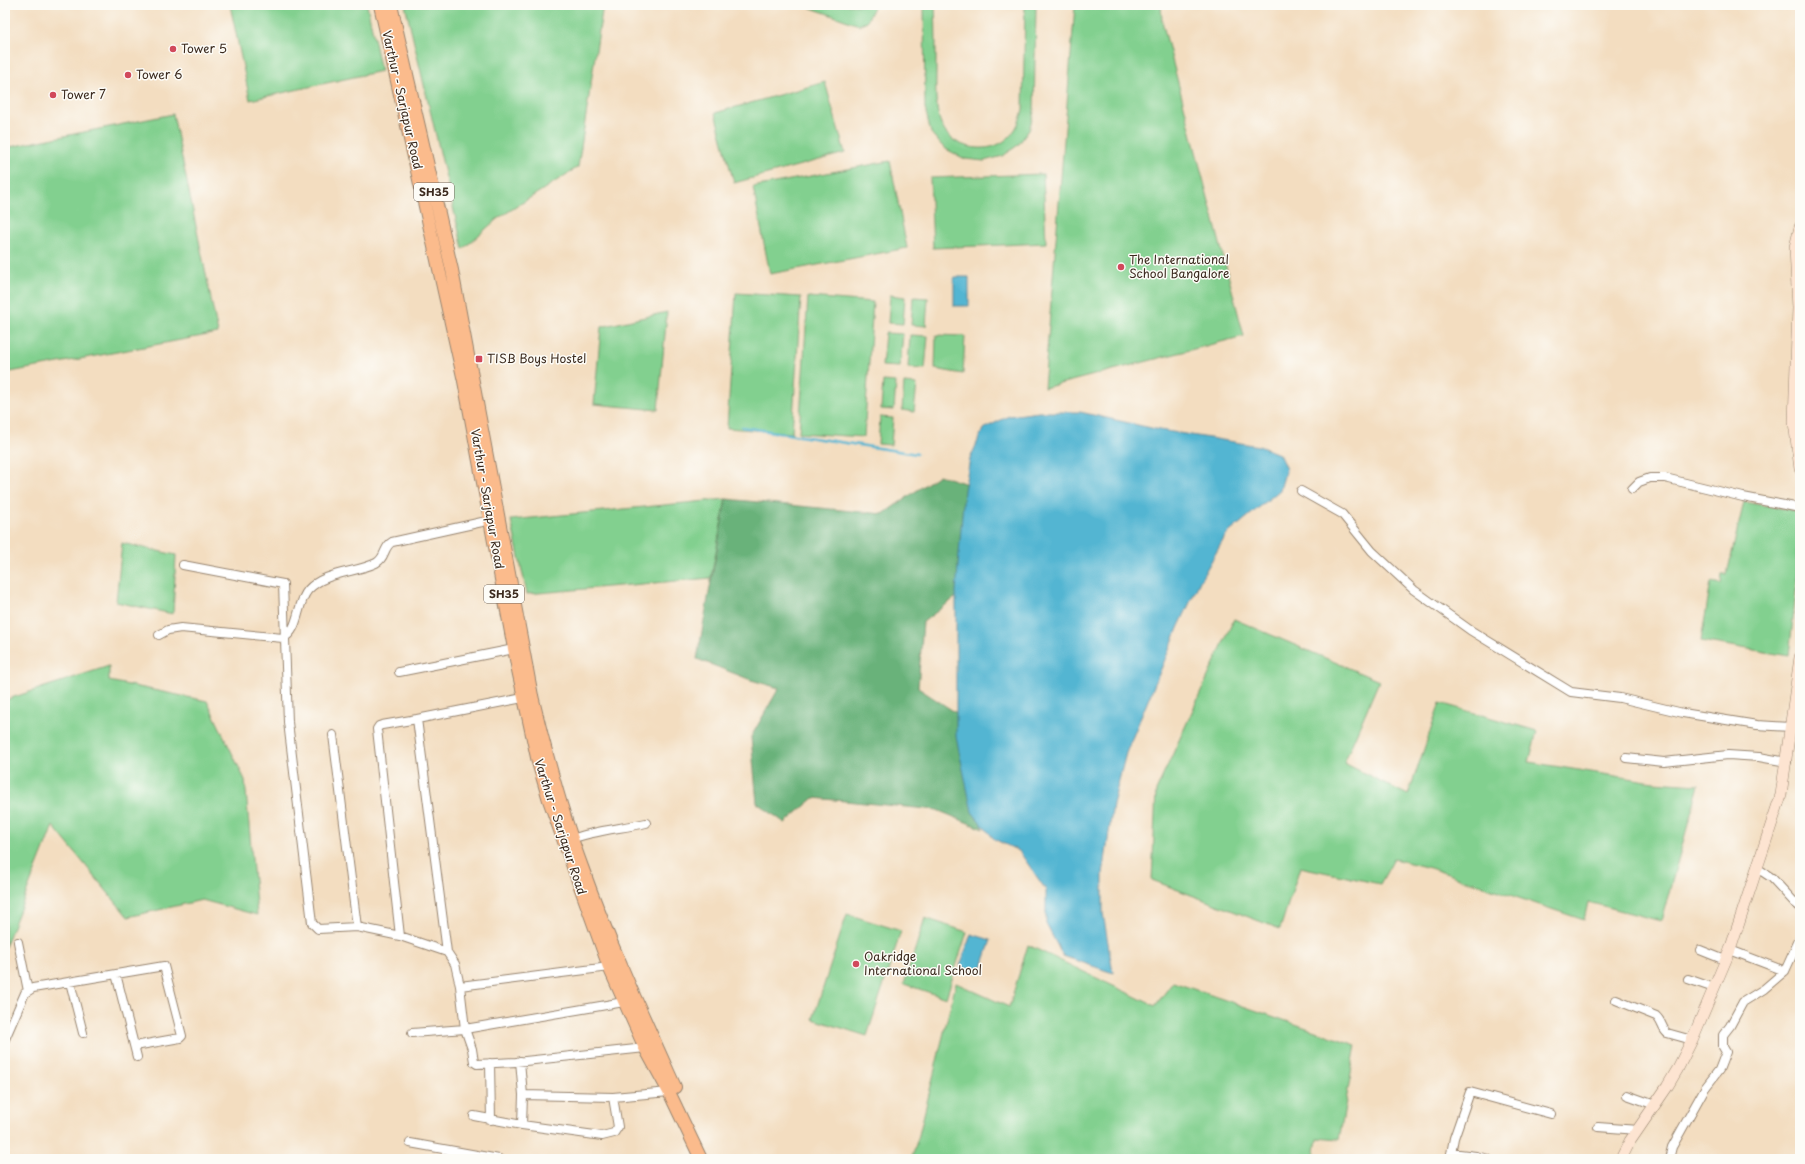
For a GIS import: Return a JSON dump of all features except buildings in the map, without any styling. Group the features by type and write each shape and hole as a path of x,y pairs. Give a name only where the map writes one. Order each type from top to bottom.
{"main road":[{"name":"Varthur - Sarjapur Road","path":"380,5 442,274 469,403 514,649 528,697"},
{"name":"Varthur - Sarjapur Road","path":"392,5 452,270 528,697 538,762 567,840 619,964 706,1159"},
{"name":"Varthur - Sarjapur Road","path":"567,840 608,967 645,1048 669,1092 701,1159"}],"street":[{"path":"1800,227 1795,247 1798,308 1794,422 1800,469"},
{"path":"1632,489 1639,482 1650,478 1665,478 1743,497 1800,508"},
{"path":"1302,491 1342,514 1372,551 1414,590 1470,630 1571,692 1620,698 1683,713 1757,725 1791,727"},
{"path":"159,635 168,630 181,628 275,638 285,637 294,627 302,598 309,589 319,581 376,563 384,556 387,545 392,542 491,520"},
{"path":"183,565 283,584 288,722 312,922 318,929 356,927 400,936 447,952"},
{"path":"399,672 514,649"},
{"path":"1621,1159 1638,1130 1675,1074 1692,1040 1730,950 1782,794 1800,657"},
{"path":"400,936 377,730 379,726 528,697"},
{"path":"417,719 447,952 455,964 460,986 465,1030 472,1049 474,1062 477,1064 520,1061 645,1048"},
{"path":"333,735 356,927"},
{"path":"1626,758 1664,762 1728,755 1759,757 1787,762"},
{"path":"567,840 608,829 623,828 646,823"},
{"path":"1757,868 1772,878 1797,905 1800,915"},
{"path":"1669,1159 1672,1147 1679,1134 1705,1088 1719,1070 1726,1052 1723,1047 1723,1035 1730,1026 1743,1002 1764,989 1785,971 1800,938"},
{"path":"18,942 28,991"},
{"path":"1700,950 1725,960"},
{"path":"1730,950 1785,971"},
{"path":"5,1039 28,991 33,988 163,966 166,968 182,1038 135,1046"},
{"path":"460,986 608,967"},
{"path":"116,974 137,1056"},
{"path":"1688,979 1714,988"},
{"path":"70,982 83,1033"},
{"path":"1616,1000 1656,1016 1660,1019 1664,1031 1667,1033 1692,1040"},
{"path":"412,1033 465,1030 624,1002"},
{"path":"520,1061 523,1095 522,1125"},
{"path":"490,1063 491,1120"},
{"path":"523,1095 613,1097 669,1092"},
{"path":"1488,1159 1476,1156 1450,1156 1461,1116 1470,1092 1551,1114"},
{"path":"1627,1095 1655,1105"},
{"path":"474,1116 522,1125 602,1136 611,1134 616,1131 618,1127 613,1097"},
{"path":"1598,1127 1638,1130"},
{"path":"410,1143 486,1158 499,1159"}],"green space":[{"path":"230,5 367,5 381,71 250,100"},
{"path":"405,5 603,5 578,167 497,219 463,249"},
{"path":"803,5 875,5 867,21 859,25"},
{"path":"924,5 935,5 936,98 939,119 945,132 956,142 970,147 984,148 998,145 1003,142 1008,138 1019,123 1023,110 1025,5 1036,5 1034,112 1029,130 1018,145 1003,156 984,161 965,159 944,148 931,133 925,108"},
{"path":"1075,5 1161,5 1162,21 1244,336 1044,388"},
{"path":"825,82 845,153 734,183 715,113"},
{"path":"173,114 218,333 5,373 5,148"},
{"path":"890,161 907,248 770,274 753,187"},
{"path":"1043,174 1046,243 933,248 930,178"},
{"path":"736,293 801,297 792,433 727,428"},
{"path":"890,295 905,297 903,324 888,323"},
{"path":"808,297 873,302 864,437 799,433"},
{"path":"913,297 928,298 926,326 911,325"},
{"path":"667,312 658,410 594,404 601,327"},
{"path":"885,333 903,334 900,367 882,366"},
{"path":"910,335 928,336 925,369 908,368"},
{"path":"936,335 965,336 963,374 935,369"},
{"path":"883,381 896,382 894,410 881,409"},
{"path":"904,383 917,384 914,412 902,410"},
{"path":"880,417 893,418 891,445 878,444"},
{"path":"939,475 980,488 988,573 923,622 918,688 961,716 983,829 937,810 814,798 785,823 757,803 751,737 779,688 751,680 697,659 726,499 883,514"},
{"path":"726,499 711,578 527,594 511,520"},
{"path":"1744,502 1797,511 1797,582 1789,656 1701,641 1711,582 1721,584 1722,574 1727,574"},
{"path":"122,543 176,555 173,614 116,602"},
{"path":"1234,619 1379,681 1344,763 1408,795 1440,703 1537,731 1529,762 1653,782 1699,785 1661,921 1588,902 1584,920 1430,868 1394,859 1380,884 1300,867 1280,929 1152,880 1156,791"},
{"path":"109,666 109,681 207,701 245,780 257,915 202,900 128,917 53,826 5,947 5,700"},
{"path":"847,914 901,931 867,1036 813,1019"},
{"path":"925,918 967,932 946,998 904,984"},
{"path":"1028,945 1155,1006 1173,982 1356,1045 1339,1140 1317,1138 1314,1159 911,1159 919,1135 956,983 1009,1007"}],"water":[{"path":"954,277 969,277 969,306 954,306"},
{"path":"1039,412 1080,412 1160,430 1259,446 1279,454 1286,469 1280,490 1226,535 1200,581 1179,626 1126,753 1113,804 1103,875 1103,913 1113,973 1063,956 1046,924 1046,890 1019,851 994,839 972,812 956,737 956,591 964,490 970,459 983,429 1009,416"},
{"path":"971,934 991,940 980,973 960,966"}],"waterway":[{"path":"742,427 917,454"}],"place":[{"name":"Tower 5","path":"173,49"},
{"name":"Tower 6","path":"128,75"},
{"name":"Tower 7","path":"53,95"},
{"name":"The International School Bangalore","path":"1121,267"},
{"name":"TISB Boys Hostel","path":"479,359"},
{"name":"Oakridge International School","path":"856,964"}]}
